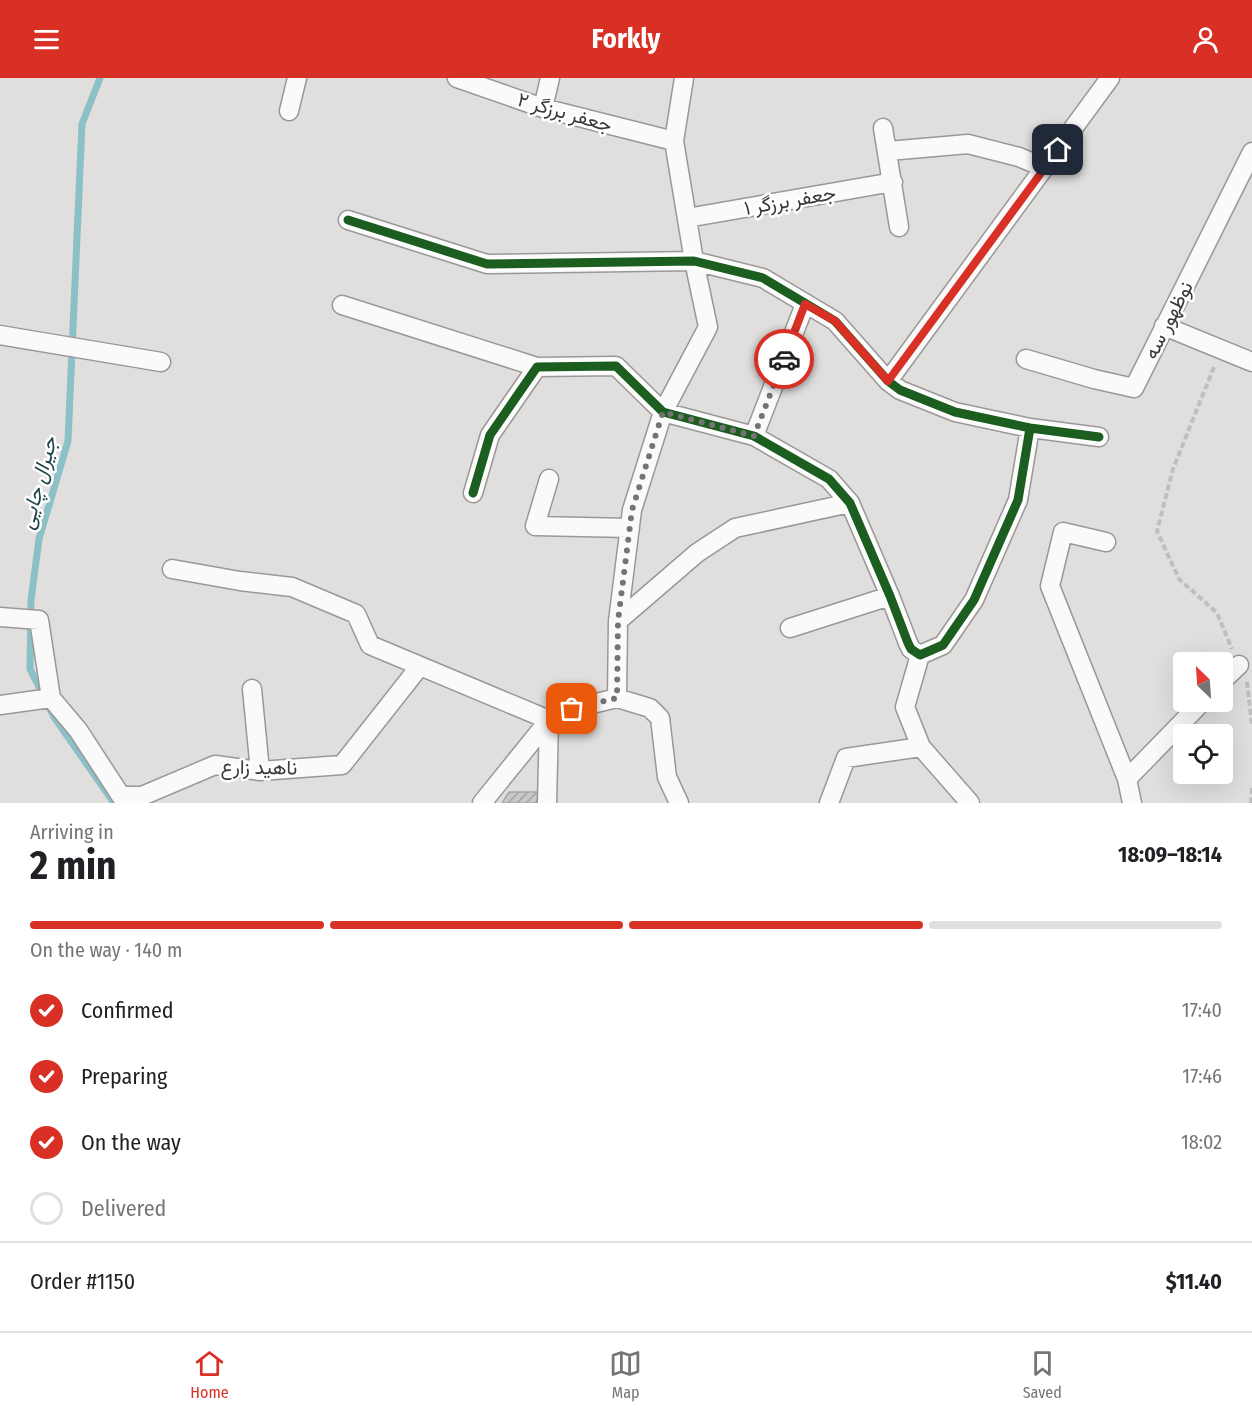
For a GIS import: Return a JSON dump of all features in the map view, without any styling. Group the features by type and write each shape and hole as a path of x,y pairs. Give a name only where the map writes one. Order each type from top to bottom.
{"street":[{"path":"289,111 297,78"},
{"name":"جعفر برزگر ۲","path":"457,78 543,108 674,141"},
{"path":"543,108 550,78"},
{"path":"617,698 618,621 632,510 663,412 708,327 694,261 674,141 684,78"},
{"path":"888,381 1110,78"},
{"path":"883,128 899,227"},
{"path":"888,151 968,144 1019,157 1045,168"},
{"name":"نوظهور سه","path":"1026,359 1134,388 1252,152"},
{"name":"جعفر برزگر ۱","path":"687,218 892,182"},
{"path":"348,220 487,264 694,261 763,278 835,321 888,381 900,390 955,412 1030,429 1099,437"},
{"path":"754,436 805,304"},
{"path":"342,305 537,367 616,366 663,412 754,436 829,479 850,503 908,644 920,655 943,645 974,600 1018,500 1030,429"},
{"path":"1164,326 1252,362"},
{"path":"0,335 161,362"},
{"path":"473,493 490,435 537,367"},
{"path":"549,479 534,526 630,528"},
{"path":"618,621 697,553 735,528 850,503"},
{"path":"1106,542 1063,532 1050,586 1127,779 1132,803"},
{"path":"172,569 292,587 356,614 370,645 549,720"},
{"path":"790,628 890,596"},
{"path":"0,705 50,698 39,620 8,618"},
{"path":"920,655 904,707 921,747 970,803"},
{"path":"1233,671 1239,665"},
{"name":"ناهید زارع","path":"50,698 78,730 120,796 142,796 214,765 260,771 342,765 420,666"},
{"path":"252,689 260,771"},
{"path":"482,803 549,720 572,709 617,698 650,708 660,718 667,777 678,803"},
{"path":"1127,779 1192,712"},
{"path":"547,803 549,720"},
{"path":"829,803 846,758 921,747"}],"path":[{"path":"1221,350 1173,469 1157,531 1179,579 1217,613 1239,665 1246,675 1252,726"},
{"path":"1251,803 1252,786"}],"building":[{"path":"509,792 538,792 537,803 502,803"}],"waterway":[{"name":"جیرال چایی","path":"100,78 82,124 68,441 39,539 31,600 30,669 54,717 114,803"}],"cycle path":[{"path":"348,220 487,264 694,261 763,278 835,321 888,381 900,390 955,412 1030,428 1099,437"},
{"path":"473,493 490,435 537,367 616,366 663,412 754,436 829,479 850,503 908,643 911,649 920,655 943,645 974,600 1018,500 1030,428"}],"way so far":[{"path":"572,709 617,698 618,621 632,510 663,412 754,436 784,359"}],"route":[{"path":"784,359 805,304 835,321 888,381 1058,150"}]}
